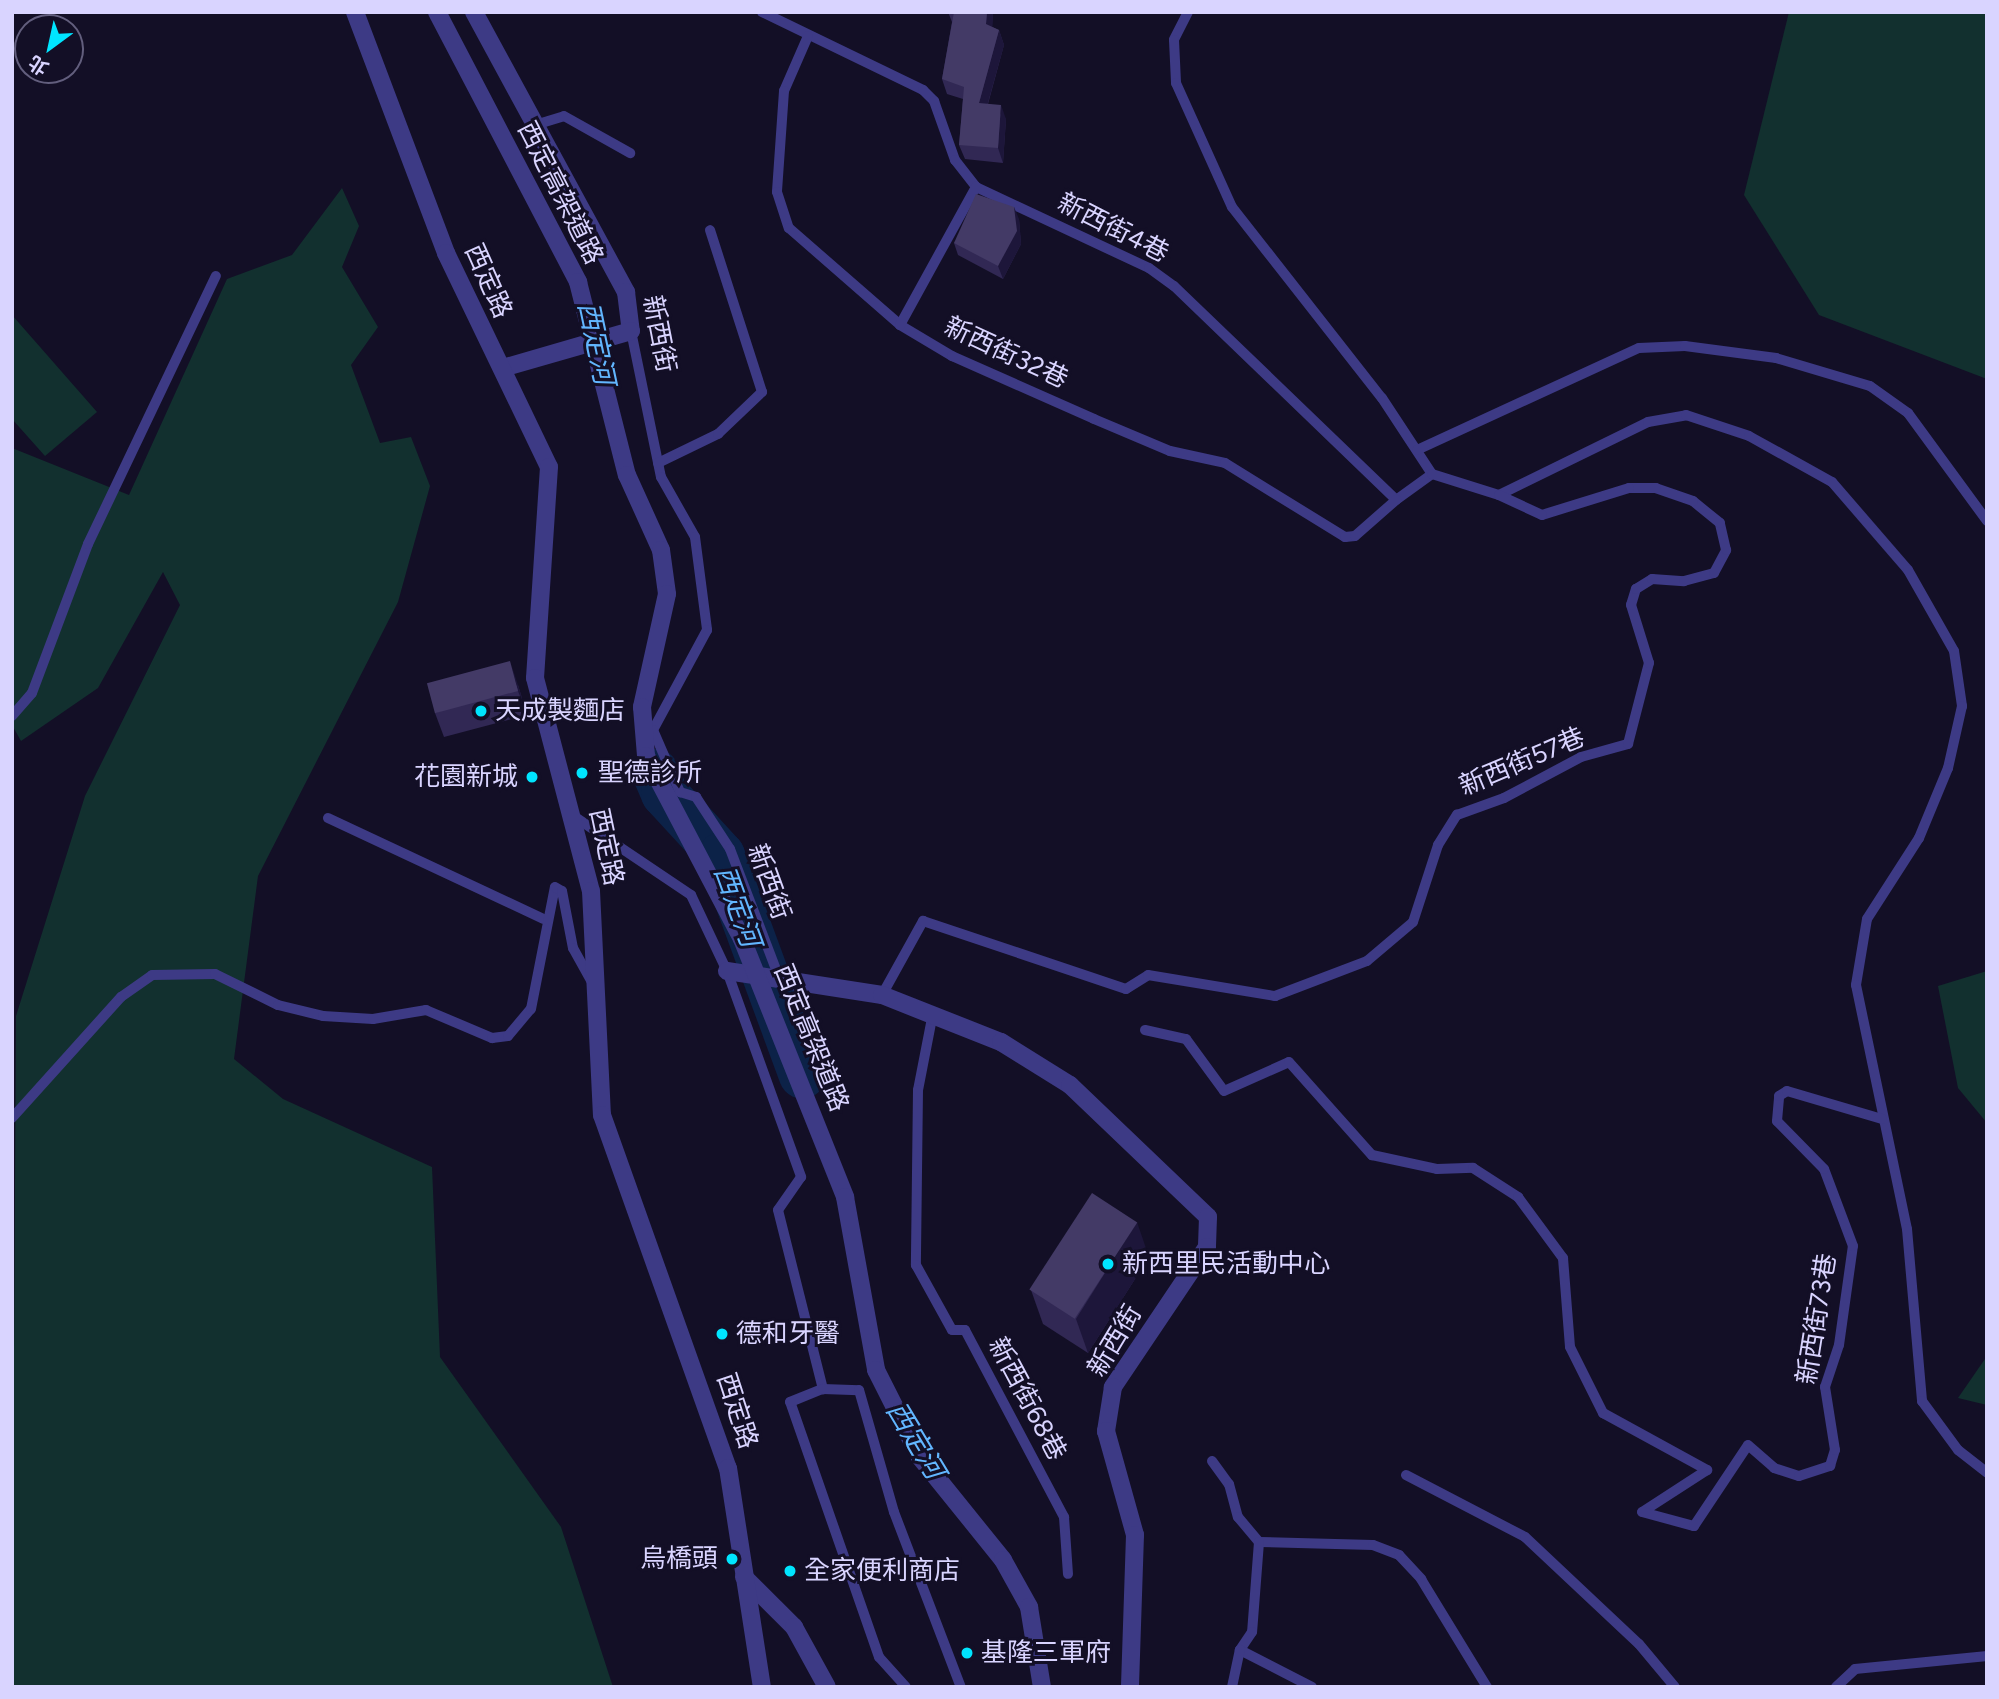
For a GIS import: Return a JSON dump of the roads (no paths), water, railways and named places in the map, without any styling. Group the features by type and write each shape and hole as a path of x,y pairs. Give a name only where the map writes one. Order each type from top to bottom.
{"street":[{"name":"西定路","path":"355,12 446,253 549,467 535,678 575,817 591,891 602,1115 728,1468 762,1687"},
{"name":"西定高架道路","path":"437,12 578,282 627,475 660,550 667,594 642,707 646,756 742,939 845,1197 876,1370 920,1457 1003,1560 1029,1607 1042,1687"},
{"name":"新西街","path":"474,12 626,292 631,331"},
{"path":"503,368 631,331"},
{"path":"727,971 779,977"},
{"name":"新西街","path":"779,977 882,995 1001,1042 1070,1085 1208,1217 1207,1247 1113,1387 1106,1432 1135,1535 1130,1687"},
{"path":"744,1577 794,1627 827,1687"}],"lane":[{"name":"新西街4巷","path":"762,12 923,90 934,101 955,160 976,187 1149,268 1174,286 1396,499"},
{"path":"1188,12 1174,40 1176,83 1207,159 1233,207 1432,474 1499,495 1648,422 1686,415 1749,436 1832,482 1908,570 1954,652 1962,706 1948,768 1919,838 1867,919 1856,985 1907,1229 1922,1401 1958,1450 1987,1473"},
{"name":"新西街32巷","path":"807,36 784,91 777,192 789,228 900,325 952,356 1170,452 1225,463 1345,537 1355,536 1396,499"},
{"path":"535,125 564,117 630,153"},
{"path":"900,325 976,187"},
{"path":"658,463 719,434 762,392 710,230"},
{"path":"12,716 32,693 88,544 216,276"},
{"name":"新西街","path":"631,331 658,463 695,537 707,630 653,730 680,792 696,797 730,849 779,977"},
{"path":"1416,450 1639,348 1685,346 1776,358 1870,386 1908,413 1987,521"},
{"path":"1396,499 1432,474"},
{"name":"新西街57巷","path":"882,995 923,921 1126,989 1148,975 1275,996 1367,961 1413,922 1438,845 1457,814 1504,798 1581,757 1628,744 1649,663 1631,605 1636,589 1652,579 1684,581 1714,573 1726,550 1720,523 1693,501 1656,488 1629,488 1542,515 1499,495"},
{"path":"575,817 691,895 727,971 801,1177 778,1210 823,1389"},
{"path":"328,818 544,919"},
{"path":"12,1118 121,997 152,975 215,974 278,1005 323,1016 373,1019 426,1010 492,1038 508,1037 531,1009 544,919 555,887 562,891 573,948 595,987"},
{"name":"新西街68巷","path":"933,1013 918,1090 916,1265 952,1330 965,1330 1064,1517 1068,1574"},
{"name":"新西街73巷","path":"1145,1030 1186,1039 1224,1091 1289,1062 1372,1155 1437,1169 1473,1168 1518,1197 1563,1258 1570,1347 1603,1413 1707,1471 1642,1512 1694,1526 1748,1445 1774,1468 1799,1476 1830,1466 1835,1450 1825,1387 1839,1345 1853,1245 1824,1170 1777,1121 1779,1096 1787,1091 1882,1119"},
{"path":"906,1687 879,1657 790,1402 823,1389 859,1390 894,1512 961,1687"},
{"path":"1212,1461 1229,1484 1238,1517 1259,1542 1252,1632 1240,1650 1232,1687"},
{"path":"1406,1475 1525,1537 1639,1644 1675,1687"},
{"path":"1259,1542 1373,1545 1399,1555 1422,1579 1487,1687"},
{"path":"1240,1650 1311,1687"},
{"path":"1836,1687 1855,1669 1987,1656"}],"waterway":[{"name":"西定河","path":"655,772 664,793 721,855 802,1075"}],"place":[{"name":"天成製麵店","path":"481,711"},
{"name":"聖德診所","path":"582,773"},
{"name":"花園新城","path":"532,777"},
{"name":"新西里民活動中心","path":"1108,1264"},
{"name":"德和牙醫","path":"722,1334"},
{"name":"烏橋頭","path":"732,1559"},
{"name":"全家便利商店","path":"790,1571"},
{"name":"基隆三軍府","path":"967,1653"}]}
